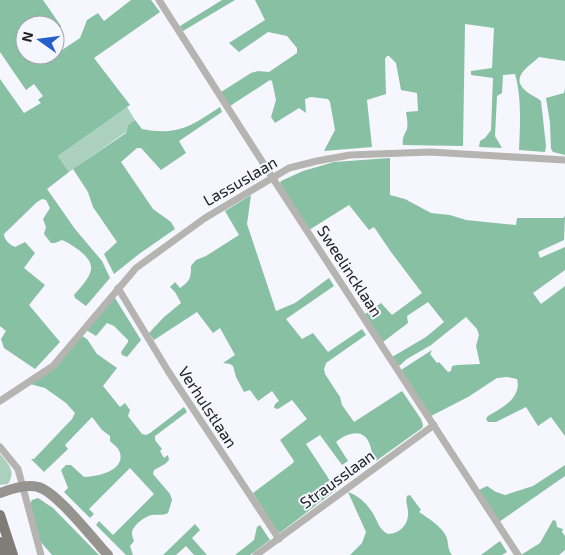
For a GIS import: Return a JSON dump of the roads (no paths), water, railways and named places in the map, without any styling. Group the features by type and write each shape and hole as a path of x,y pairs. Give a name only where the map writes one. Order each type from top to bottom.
{"main road":[{"path":"0,493 22,487 37,486 52,494 108,555"},
{"path":"0,515 13,555"},
{"path":"0,542 4,555"}],"street":[{"name":"Sweelincklaan","path":"159,0 518,555"},
{"name":"Lassuslaan","path":"0,401 53,366 136,268 205,218 289,168 350,155 430,152 565,160"},
{"name":"Verhulstlaan","path":"118,288 168,371 278,539"},
{"name":"Strausslaan","path":"256,555 434,425"},
{"path":"0,447 18,470 41,555"}]}
